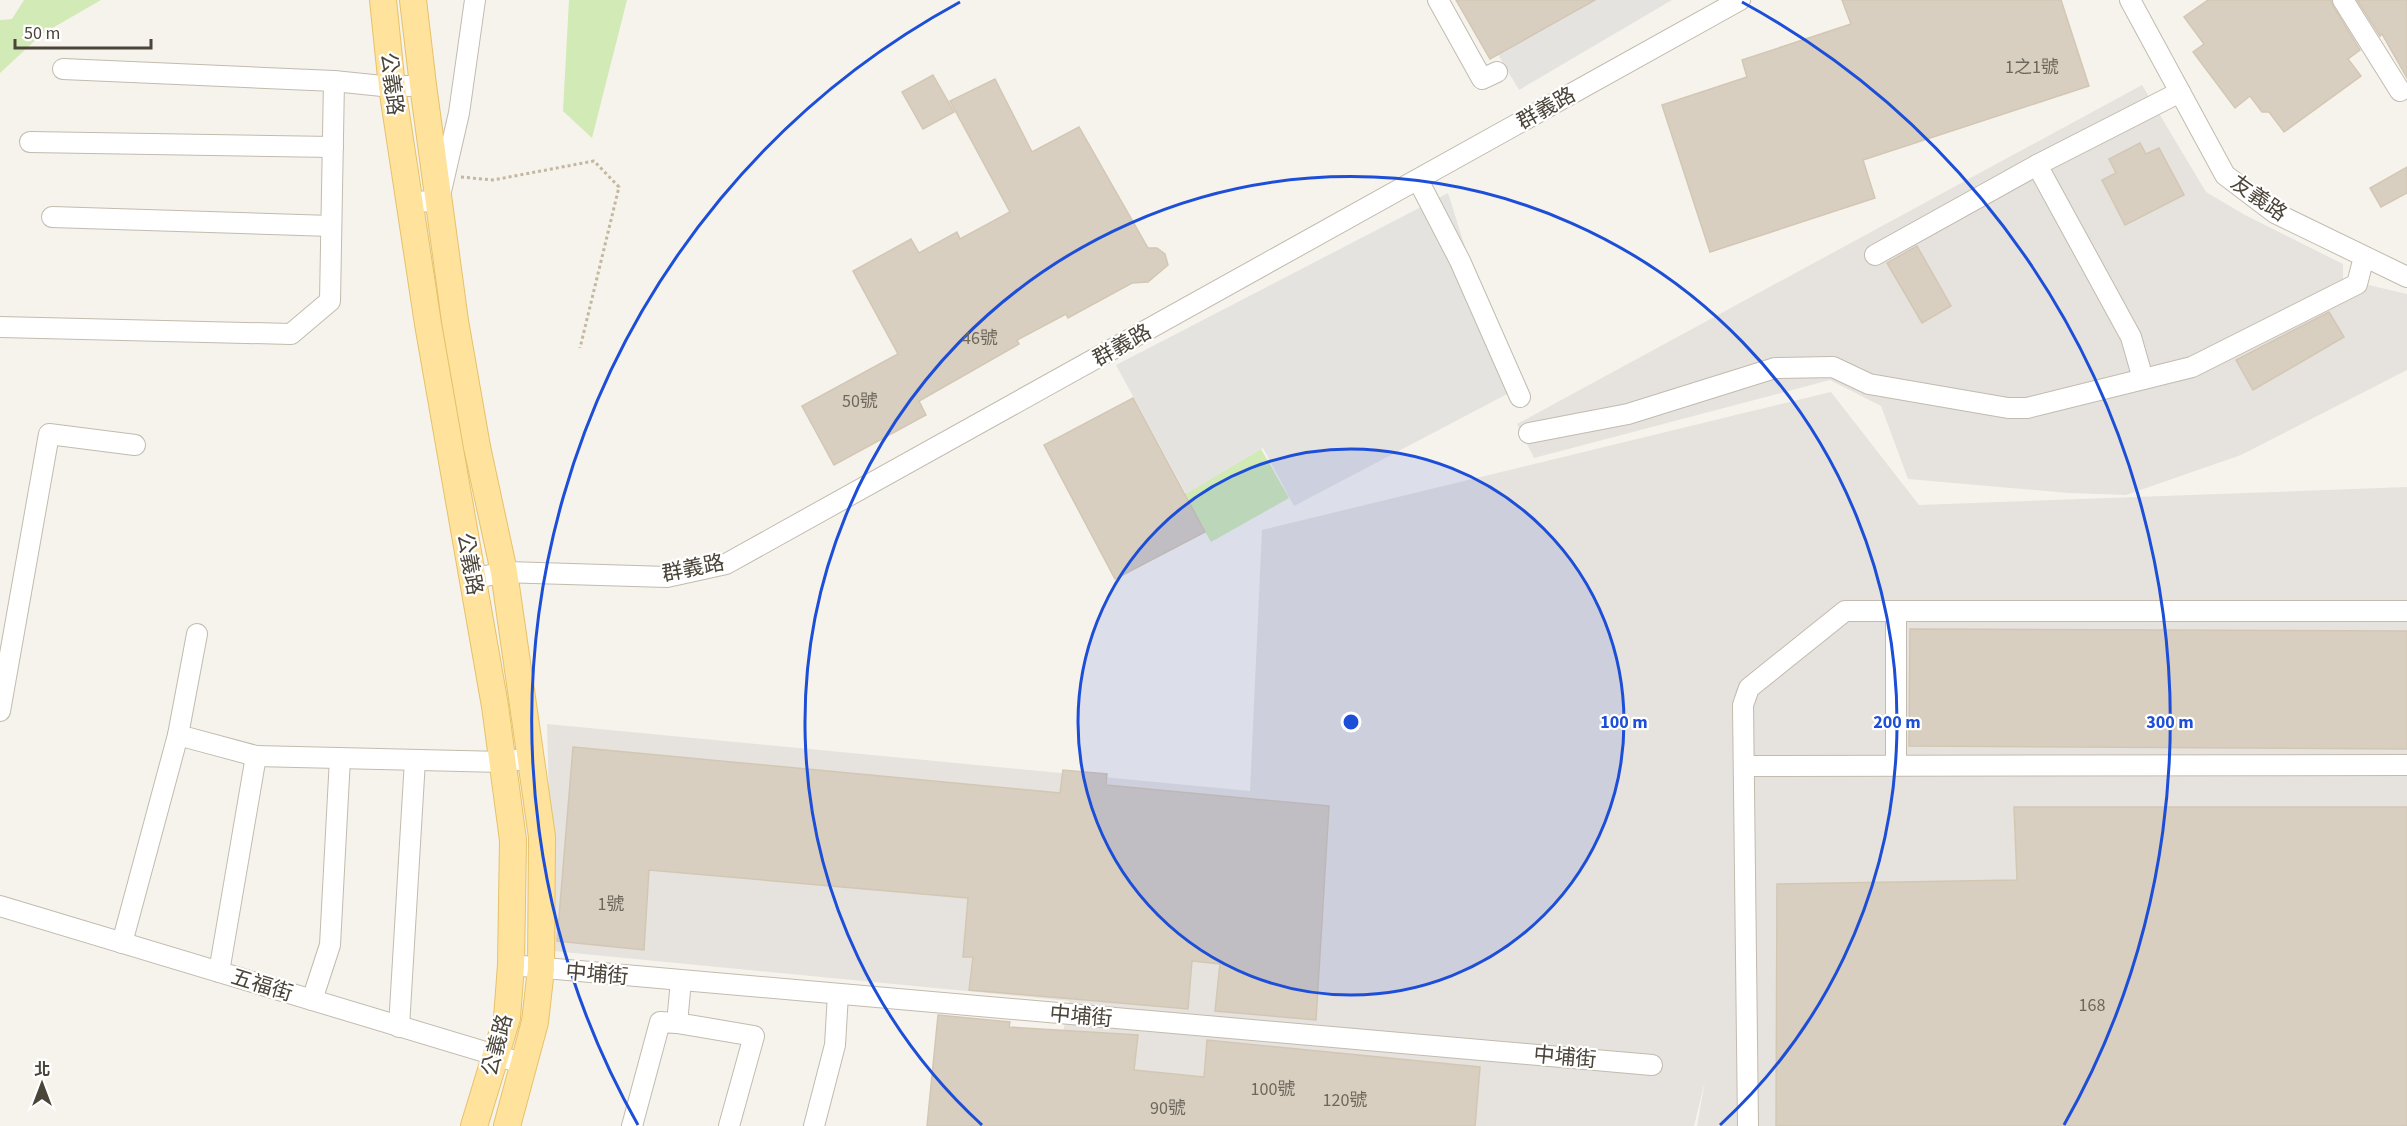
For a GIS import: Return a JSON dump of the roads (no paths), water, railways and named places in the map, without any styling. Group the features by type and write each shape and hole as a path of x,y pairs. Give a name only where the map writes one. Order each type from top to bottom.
{"main road":[{"name":"公義路","path":"383,0 392,87 428,324 495,706 513,840 511,965 507,1018 474,1126"},
{"name":"公義路","path":"413,0 423,85 442,188 455,321 471,413 504,573 542,837 541,969 535,1022 507,1126"}],"street":[{"path":"410,203 442,188 459,113 475,0"},
{"path":"1438,0 1482,79 1497,72"},
{"name":"群義路","path":"472,579 504,573 667,577 726,564 1740,0"},
{"name":"友義路","path":"2130,0 2225,175 2275,213 2407,278"},
{"path":"2343,0 2400,91"},
{"path":"63,69 334,81 392,87 423,85"},
{"path":"0,327 291,334 330,301 334,81"},
{"path":"1875,255 2037,165 2180,92"},
{"path":"30,142 333,147"},
{"path":"2037,165 2131,337 2143,379"},
{"path":"1418,180 1460,261 1520,397"},
{"path":"52,217 331,226"},
{"path":"1529,433 1628,414 1775,368 1833,366 1869,384 2007,408 2026,408 2192,366 2357,284 2364,257"},
{"path":"0,711 49,434 135,445"},
{"path":"1748,1126 1743,705 1749,688 1845,611 2407,611"},
{"path":"1896,611 1896,764"},
{"path":"122,943 178,735 197,634"},
{"path":"178,735 256,756 502,762 531,758"},
{"path":"219,972 256,756"},
{"path":"312,1000 330,945 340,758"},
{"path":"399,1026 415,760"},
{"path":"1744,766 2407,765"},
{"name":"五福街","path":"0,906 525,1064"},
{"name":"中埔街","path":"511,965 1652,1065"},
{"path":"677,1023 681,981"},
{"path":"814,1126 835,1045 838,994"},
{"path":"632,1126 660,1022 754,1036 729,1126"}]}
